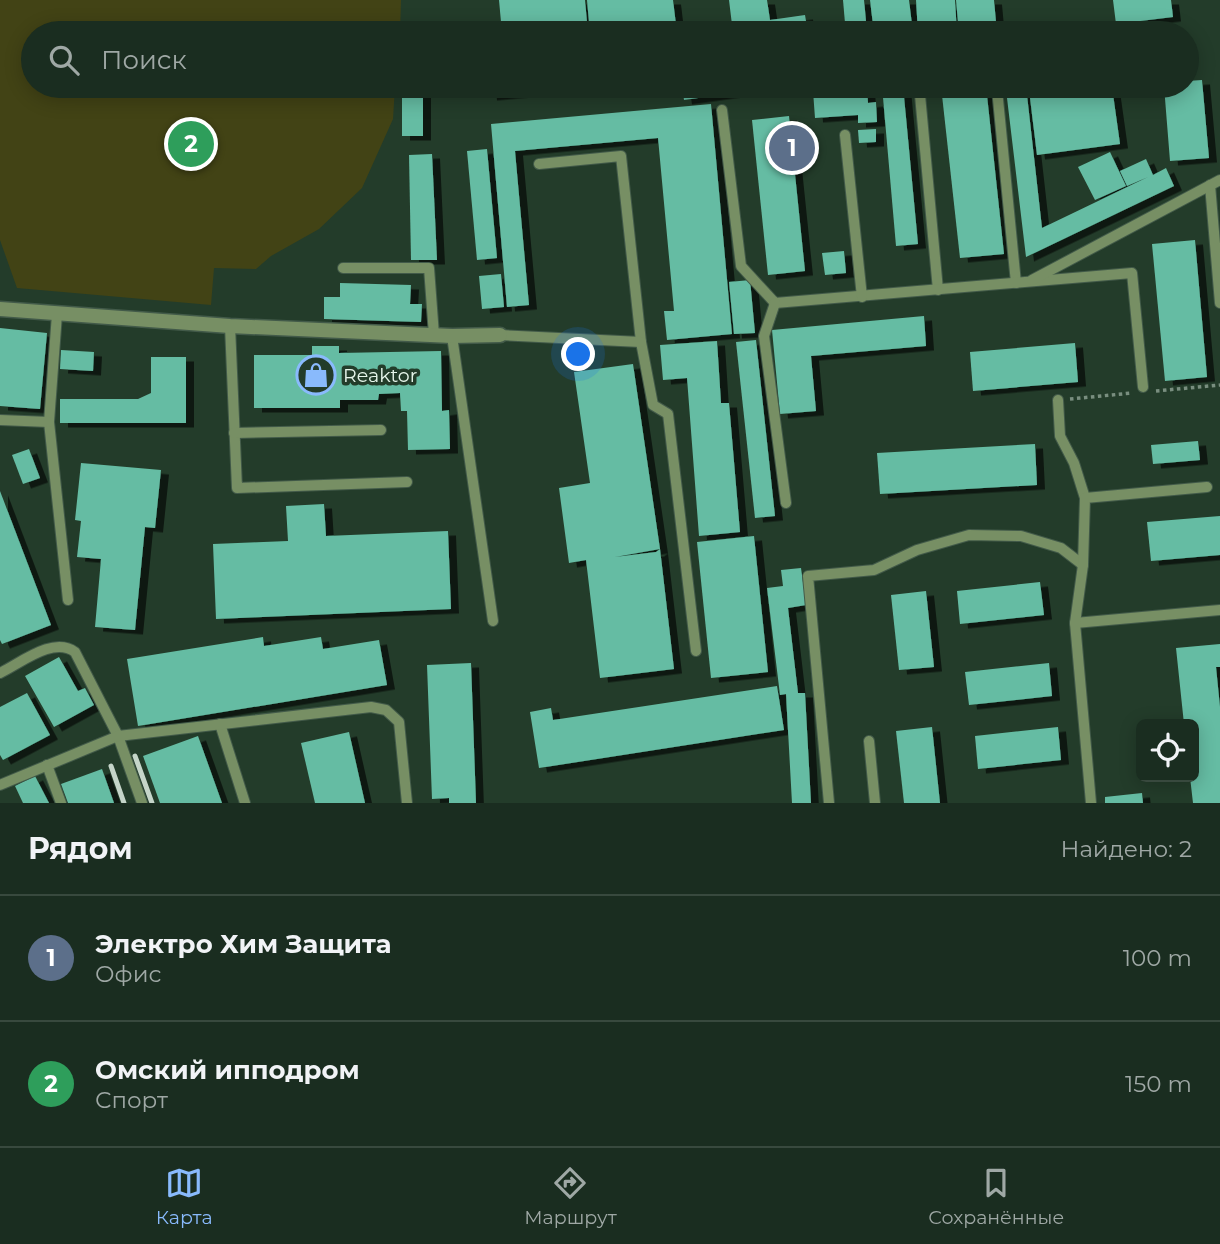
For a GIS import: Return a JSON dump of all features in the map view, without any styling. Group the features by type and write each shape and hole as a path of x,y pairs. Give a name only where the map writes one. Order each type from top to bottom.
{"street":[{"path":"0,309 230,326 452,336 500,335"}],"lane":[{"path":"920,98 938,290"},
{"path":"998,98 1016,283"},
{"path":"722,110 741,266 775,303"},
{"path":"845,135 862,297"},
{"path":"539,164 621,156 641,342 653,405 668,414 696,651"},
{"path":"1029,282 1220,180"},
{"path":"1210,185 1220,303"},
{"path":"344,268 429,268 434,335"},
{"path":"775,303 1132,273 1143,390"},
{"path":"775,303 764,336 786,503"},
{"path":"57,314 49,422 68,600"},
{"path":"230,326 237,488 407,482"},
{"path":"500,335 641,342"},
{"path":"452,336 493,621"},
{"path":"1058,400 1060,436 1074,463 1085,498 1083,565 1075,623 1091,803"},
{"path":"0,420 49,422"},
{"path":"234,433 381,430"},
{"path":"1085,498 1207,487"},
{"path":"829,803 808,576 874,570 917,550 969,535 1021,536 1062,548 1083,565"},
{"path":"1075,623 1220,610"},
{"path":"0,673 53,646 68,646 75,652 118,736 142,803"},
{"path":"0,785 118,736 371,707 386,710 399,722 407,803"},
{"path":"220,724 245,803"},
{"path":"869,741 875,803"},
{"path":"47,765 61,803"}],"path":[{"path":"1058,400 1143,390 1220,385"}],"shaded area":[{"path":"0,0 401,0 400,21 21,21 21,98 394,98 393,119 362,188 319,229 271,256 256,269 214,268 211,305 17,288 0,240"}],"building":[{"path":"499,0 585,0 587,21 501,21"},
{"path":"587,0 673,0 676,21 589,21"},
{"path":"729,0 767,0 770,20 805,15 806,21 732,21"},
{"path":"843,0 864,0 866,21 845,21"},
{"path":"870,0 909,0 912,21 873,21"},
{"path":"916,0 955,0 956,21 917,21"},
{"path":"956,0 994,0 996,21 958,21"},
{"path":"1113,0 1171,0 1173,17 1116,21"},
{"path":"1199,80 1202,80 1209,158 1170,161 1165,98 1199,98"},
{"path":"402,98 423,98 423,136 402,136"},
{"path":"814,98 868,98 868,103 876,102 877,122 858,123 858,115 815,118"},
{"path":"883,98 904,98 918,244 896,246"},
{"path":"942,98 987,98 1004,254 960,258"},
{"path":"1007,98 1027,98 1042,228 1148,177 1127,186 1120,171 1146,159 1153,175 1166,168 1174,186 1026,257"},
{"path":"1030,98 1114,98 1120,144 1037,155"},
{"path":"711,104 732,334 667,340 664,311 674,311 658,138 515,151 529,305 507,307 491,124"},
{"path":"789,116 805,271 768,275 752,120"},
{"path":"876,129 876,142 859,143 858,130"},
{"path":"487,149 497,258 477,260 467,151"},
{"path":"1110,152 1126,186 1095,200 1078,167"},
{"path":"432,154 437,260 411,260 409,155"},
{"path":"1195,240 1207,377 1165,381 1152,244"},
{"path":"844,251 846,273 825,275 822,253"},
{"path":"501,274 504,307 482,309 479,276"},
{"path":"750,280 755,333 734,334 729,282"},
{"path":"340,283 411,285 410,304 422,304 421,322 324,319 324,297 340,297"},
{"path":"924,316 926,346 811,356 816,411 780,414 772,330"},
{"path":"0,328 47,333 40,409 0,406"},
{"path":"756,340 775,516 755,518 736,342"},
{"path":"717,341 721,403 729,403 740,532 699,536 687,378 663,380 660,345"},
{"path":"1075,343 1078,382 973,391 970,352"},
{"path":"312,346 339,346 339,353 441,351 442,411 449,410 450,449 408,450 407,411 401,411 400,393 379,394 378,400 340,400 340,408 254,408 254,355 312,355"},
{"path":"61,350 94,352 93,371 60,369"},
{"path":"151,357 186,357 186,423 60,423 60,399 138,399 151,393"},
{"path":"633,364 660,549 674,669 600,678 586,560 569,563 559,488 590,483 574,372","holes":["660,549 656,552 615,557"]},
{"path":"1198,441 1200,460 1153,464 1151,445"},
{"path":"1035,444 1037,485 880,494 877,453"},
{"path":"29,449 40,478 23,484 12,455"},
{"path":"81,463 161,470 155,528 145,527 135,630 95,627 101,559 77,557 81,521 75,520"},
{"path":"0,491 51,625 2,644 0,640"},
{"path":"324,504 326,536 448,531 451,609 216,619 213,544 288,541 286,506"},
{"path":"1220,516 1220,555 1151,561 1147,522"},
{"path":"754,536 768,672 711,678 697,542"},
{"path":"801,568 806,605 788,608 798,693 805,693 811,803 792,803 786,694 780,695 767,588 783,586 781,570"},
{"path":"1040,582 1044,615 960,624 957,591"},
{"path":"926,591 934,667 899,670 891,595"},
{"path":"263,637 264,646 321,637 323,649 379,640 387,685 138,726 127,659"},
{"path":"1220,644 1220,667 1216,667 1220,707 1220,803 1193,803 1191,782 1199,782 1199,719 1183,719 1176,648"},
{"path":"59,657 78,691 85,688 94,705 54,727 25,676"},
{"path":"471,663 476,803 449,803 449,798 432,799 427,665"},
{"path":"1049,663 1052,696 969,705 965,672"},
{"path":"777,686 784,730 539,768 530,712 551,708 553,720"},
{"path":"27,693 50,735 3,760 0,755 0,707"},
{"path":"932,727 940,803 904,803 896,731"},
{"path":"1058,727 1061,760 978,769 975,736"},
{"path":"349,732 365,803 315,803 301,743"},
{"path":"198,736 222,803 160,803 143,756"},
{"path":"102,769 114,803 68,803 61,784"},
{"path":"35,776 49,803 23,803 15,786"},
{"path":"1142,793 1143,803 1105,803 1105,797"}],"railway":[{"path":"135,756 152,803"},
{"path":"111,766 124,803"}],"place":[{"name":"Омский ипподром","path":"191,144"},
{"name":"Электро Хим Защита","path":"792,148"},
{"name":"Reaktor","path":"316,375"}]}
